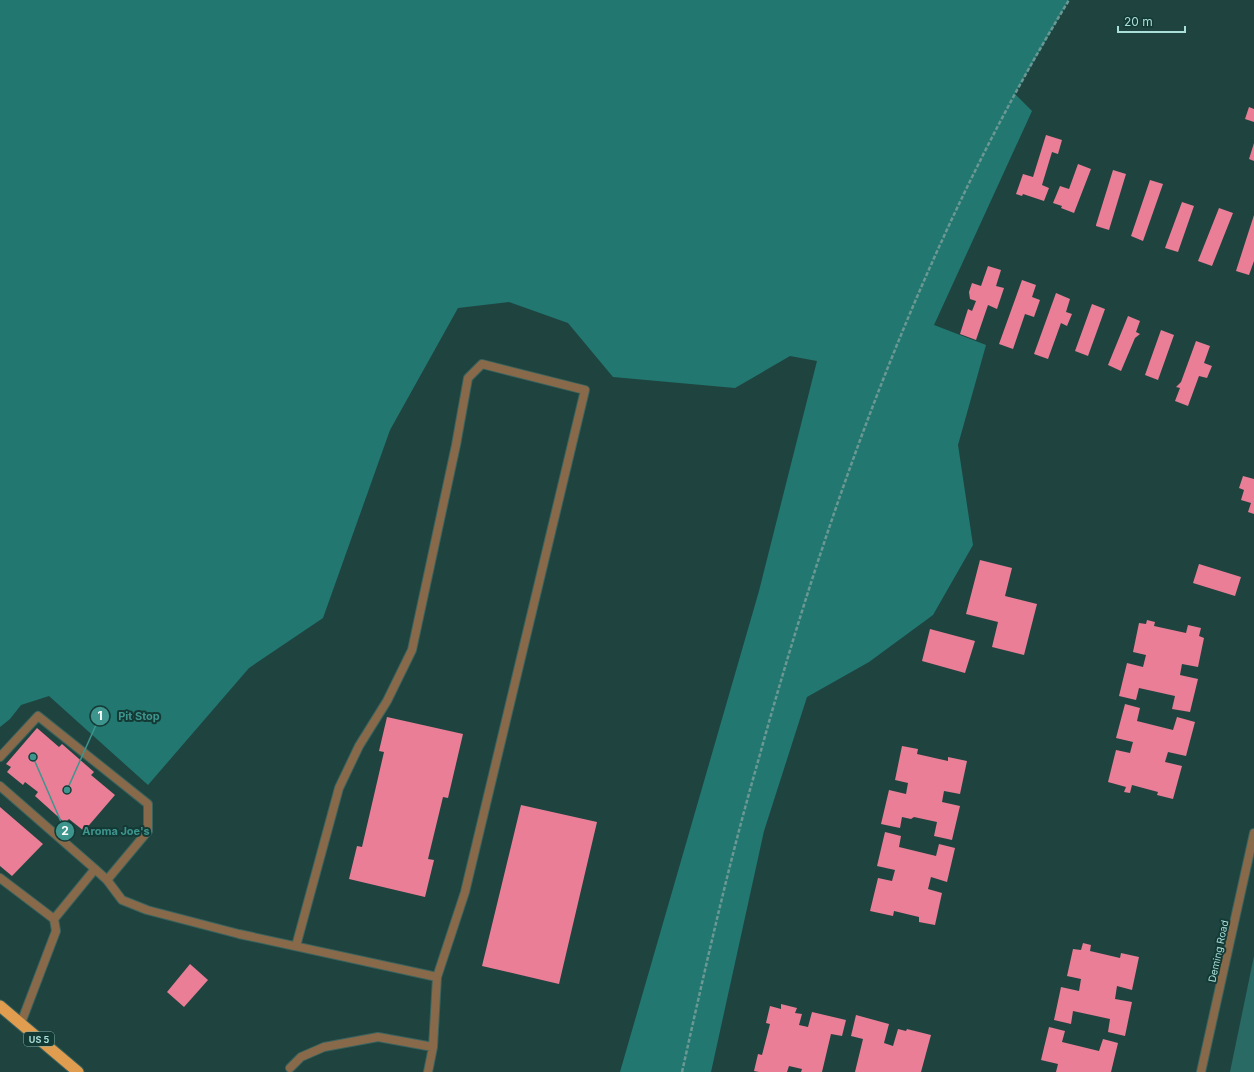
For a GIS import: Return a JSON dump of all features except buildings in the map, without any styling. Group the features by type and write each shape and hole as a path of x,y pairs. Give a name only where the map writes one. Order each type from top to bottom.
{"highway":[{"name":"US 5","path":"0,1006 78,1072"}],"street":[{"path":"296,946 339,788 359,746 387,701 412,650 456,446 468,378 482,364 585,390 465,892 437,977 433,1047 428,1072"},
{"path":"0,757 38,716 148,804 148,831 107,880"},
{"path":"0,786 107,880 122,900 147,910 239,934 437,977"},
{"name":"Deming Road","path":"1201,1072 1254,834"},
{"path":"54,919 95,869"},
{"path":"0,878 54,919 56,931 21,1023"},
{"path":"290,1068 301,1057 324,1047 378,1037 433,1047"}],"path":[{"path":"682,1072 716,923 757,762 806,596 858,445 904,327 958,208 1006,112 1069,0"}],"shaded area":[{"path":"0,0 1069,0 1015,94 1032,111 934,325 986,345 958,445 973,545 933,615 869,662 807,697 764,831 711,1072 620,1072 759,591 817,361 790,356 735,388 613,377 568,323 509,302 458,308 390,430 323,618 249,668 148,785 49,696 21,705 10,719 0,727"},
{"path":"1254,956 1254,1072 1230,1072"}],"place":[{"name":"Aroma Joe's","path":"33,757"},
{"name":"Pit Stop","path":"67,790"}]}
